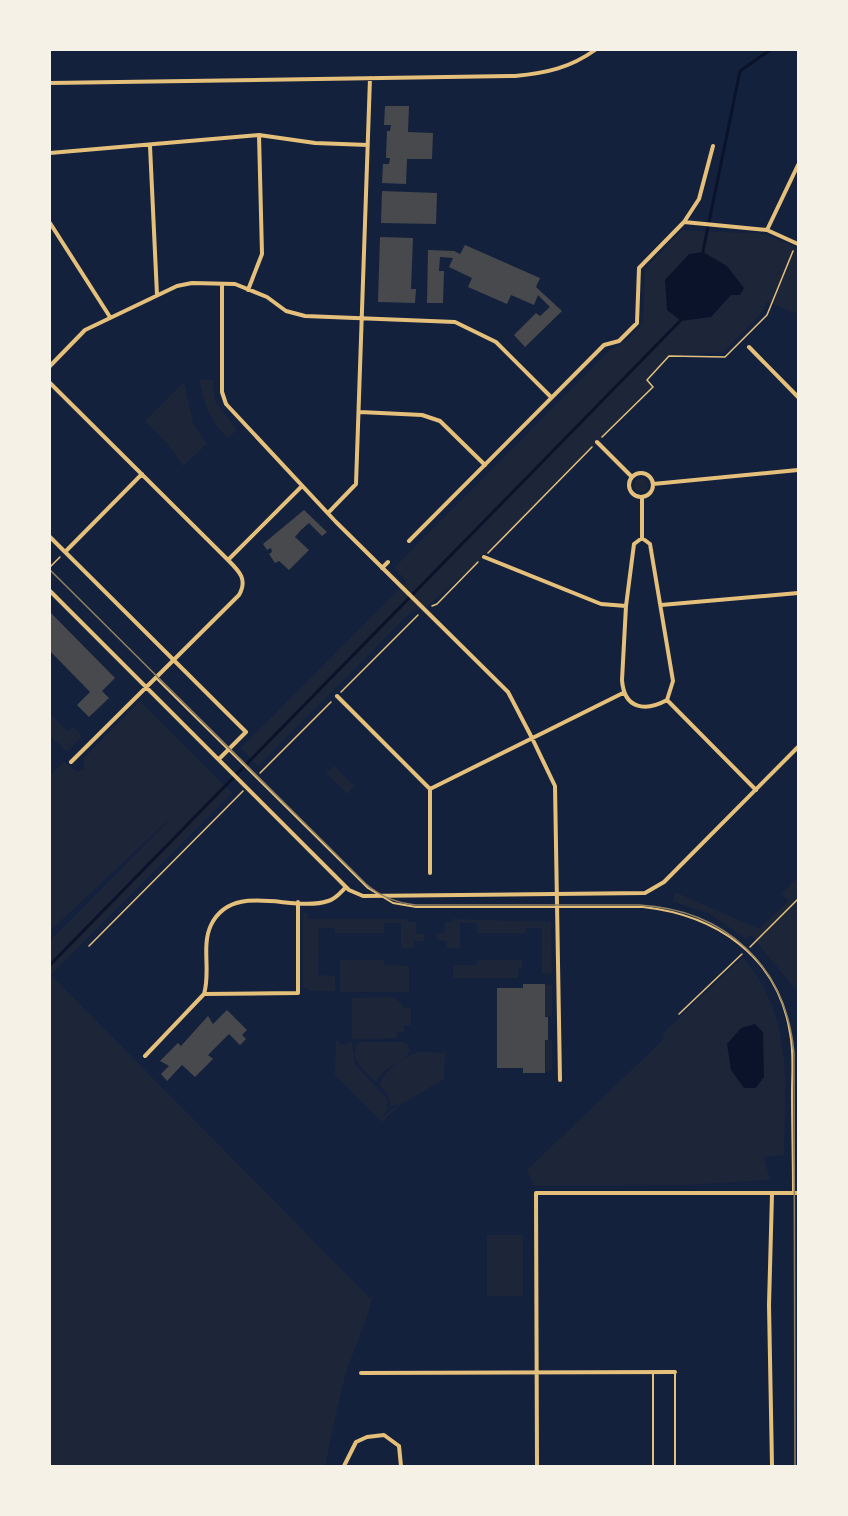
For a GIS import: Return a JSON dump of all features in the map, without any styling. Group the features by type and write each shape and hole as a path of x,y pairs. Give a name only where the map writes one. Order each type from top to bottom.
{"street":[{"path":"50,83 473,78 540,74 558,70 595,50"},
{"path":"328,513 356,484 369,78"},
{"path":"50,153 259,135 315,143 368,145"},
{"path":"248,290 262,254 259,135"},
{"path":"150,145 157,295"},
{"path":"409,541 604,345 619,340 637,323 639,268 684,222 699,199 713,146"},
{"path":"767,230 798,165"},
{"path":"684,222 767,230 798,243"},
{"path":"50,223 110,317"},
{"path":"50,366 85,330 110,317 184,284 222,284 235,285 267,297 295,315 455,322 496,342 551,397"},
{"path":"222,284 222,392 226,404 328,513 508,692 555,786 560,1080"},
{"path":"749,347 798,397"},
{"path":"50,384 239,571 244,587 71,762"},
{"path":"360,412 422,414 440,421 485,465"},
{"path":"597,442 632,477"},
{"path":"653,484 798,470"},
{"path":"644,473 650,477 653,484 649,494 642,497 634,495 630,490 632,477 644,473"},
{"path":"65,552 142,474"},
{"path":"228,560 302,486"},
{"path":"642,497 642,538"},
{"path":"50,537 246,732 219,759"},
{"path":"642,538 650,544 673,681 667,700 657,706 637,706 623,693 626,606 634,544 642,538"},
{"path":"484,557 601,604 626,606"},
{"path":"382,568 388,562"},
{"path":"50,591 346,887 357,894 377,896 634,895 655,889 798,747"},
{"path":"661,605 798,593"},
{"path":"430,789 623,693"},
{"path":"337,696 430,789 430,873"},
{"path":"667,700 756,790"},
{"path":"145,1056 204,994 207,983 209,931 220,913 242,902 327,902 346,887"},
{"path":"204,994 298,993 298,902"},
{"path":"537,1467 536,1193 798,1193"},
{"path":"772,1194 770,1305 772,1467"},
{"path":"361,1373 675,1372"},
{"path":"344,1467 356,1442 367,1437 384,1435 399,1446 400,1467"}],"lane":[{"path":"156,678 377,896 408,906 643,907 668,910 715,926 746,950 772,983 782,1002 790,1034 793,1193"},
{"path":"652,1372 653,1467"},
{"path":"675,1372 675,1467"}],"path":[{"path":"256,777 424,609 438,604 653,387 646,380 669,356 725,357 767,315 798,243"},
{"path":"50,567 65,552"},
{"path":"89,946 247,787"},
{"path":"679,1014 798,899"}],"shaded area":[{"path":"682,230 765,234 798,248 798,314 767,302 762,312 723,352 668,356 647,380 653,387 484,557 424,609 413,610 258,766 241,748 407,581 394,568 610,350 628,339 643,323 645,269"},
{"path":"703,252 727,266 744,288 740,295 731,295 711,317 681,321 667,310 665,280 689,254"},
{"path":"199,379 213,380 215,401 237,430 228,438 209,412"},
{"path":"184,382 193,423 207,444 183,466 167,443 145,421"},
{"path":"641,478 646,480 648,485 646,490 641,492 636,490 634,485 636,480"},
{"path":"140,701 232,793 51,975 370,1298 373,1295 343,1384 325,1466 50,1466 50,941 180,809 50,931 50,775 64,762 78,772 84,768 83,759"},
{"path":"50,714 68,732 73,727 82,736 67,752 50,736"},
{"path":"334,766 355,786 347,794 326,773"},
{"path":"798,877 796,990 751,935 746,939 709,913 673,902 675,892 759,929 788,901 781,893"},
{"path":"303,913 307,913 307,919 408,919 408,922 416,922 416,934 425,934 424,941 414,941 414,948 401,948 401,923 384,923 384,933 335,933 335,928 319,928 318,975 335,976 335,991 310,991 303,987"},
{"path":"452,919 551,922 552,973 542,974 542,928 526,928 525,933 477,933 477,923 460,923 460,948 447,948 447,941 437,940 437,934 445,933 445,922 451,922"},
{"path":"743,957 759,980 771,1004 779,1027 783,1051 784,1155 764,1157 770,1180 687,1185 534,1186 527,1170 665,1038 662,1034"},
{"path":"340,960 384,960 384,965 409,966 409,992 340,992"},
{"path":"477,960 522,960 522,969 518,969 518,978 453,978 453,965 477,965"},
{"path":"552,984 552,1016 545,1016 545,985"},
{"path":"394,997 405,1008 411,1008 411,1025 404,1025 404,1032 397,1032 397,1038 352,1039 352,998"},
{"path":"755,1024 763,1032 764,1077 756,1088 744,1088 731,1070 727,1044 741,1028"},
{"path":"546,1040 552,1040 552,1070 546,1072"},
{"path":"336,1041 339,1041 340,1045 352,1042 355,1064 387,1099 387,1109 383,1117 399,1104 391,1106 388,1096 380,1085 389,1071 405,1058 418,1052 445,1053 444,1079 397,1107 382,1122 335,1075"},
{"path":"359,1042 403,1042 408,1044 410,1051 407,1056 385,1071 376,1082 356,1059 356,1048"},
{"path":"487,1235 523,1235 523,1296 487,1296"}],"building":[{"path":"385,106 409,106 408,132 433,133 432,159 407,159 406,184 382,183 383,164 389,164 390,158 386,158 387,131 390,131 391,125 384,125"},
{"path":"382,191 437,193 436,224 381,223"},
{"path":"380,237 413,238 411,289 416,289 415,303 378,302"},
{"path":"465,245 540,278 536,287 562,311 525,347 514,335 536,313 540,316 550,307 538,295 534,305 511,295 507,304 468,287 472,278 449,267 453,258 440,257 439,271 444,271 443,303 427,303 428,250 454,251 460,254"},
{"path":"304,510 327,532 322,536 309,523 301,530 295,537 309,550 289,570 279,561 275,563 269,554 272,552 271,548 267,550 263,544"},
{"path":"50,612 115,678 102,691 109,698 89,717 77,705 90,692 50,651"},
{"path":"523,984 545,984 548,1040 545,1040 545,1073 523,1073 523,1068 497,1068 497,988 523,988"},
{"path":"227,1010 247,1030 242,1035 246,1039 240,1045 229,1034 208,1055 213,1059 195,1077 182,1065 167,1081 161,1074 169,1066 160,1061 178,1043 181,1046 208,1016 213,1024"}],"waterway":[{"path":"702,256 740,71 770,50"},
{"path":"50,965 681,320"}],"tram line":[{"path":"50,570 366,884 383,896 416,905 639,905 670,909 699,918 724,931 746,948 764,969 779,994 789,1022 794,1053 795,1466"}]}
